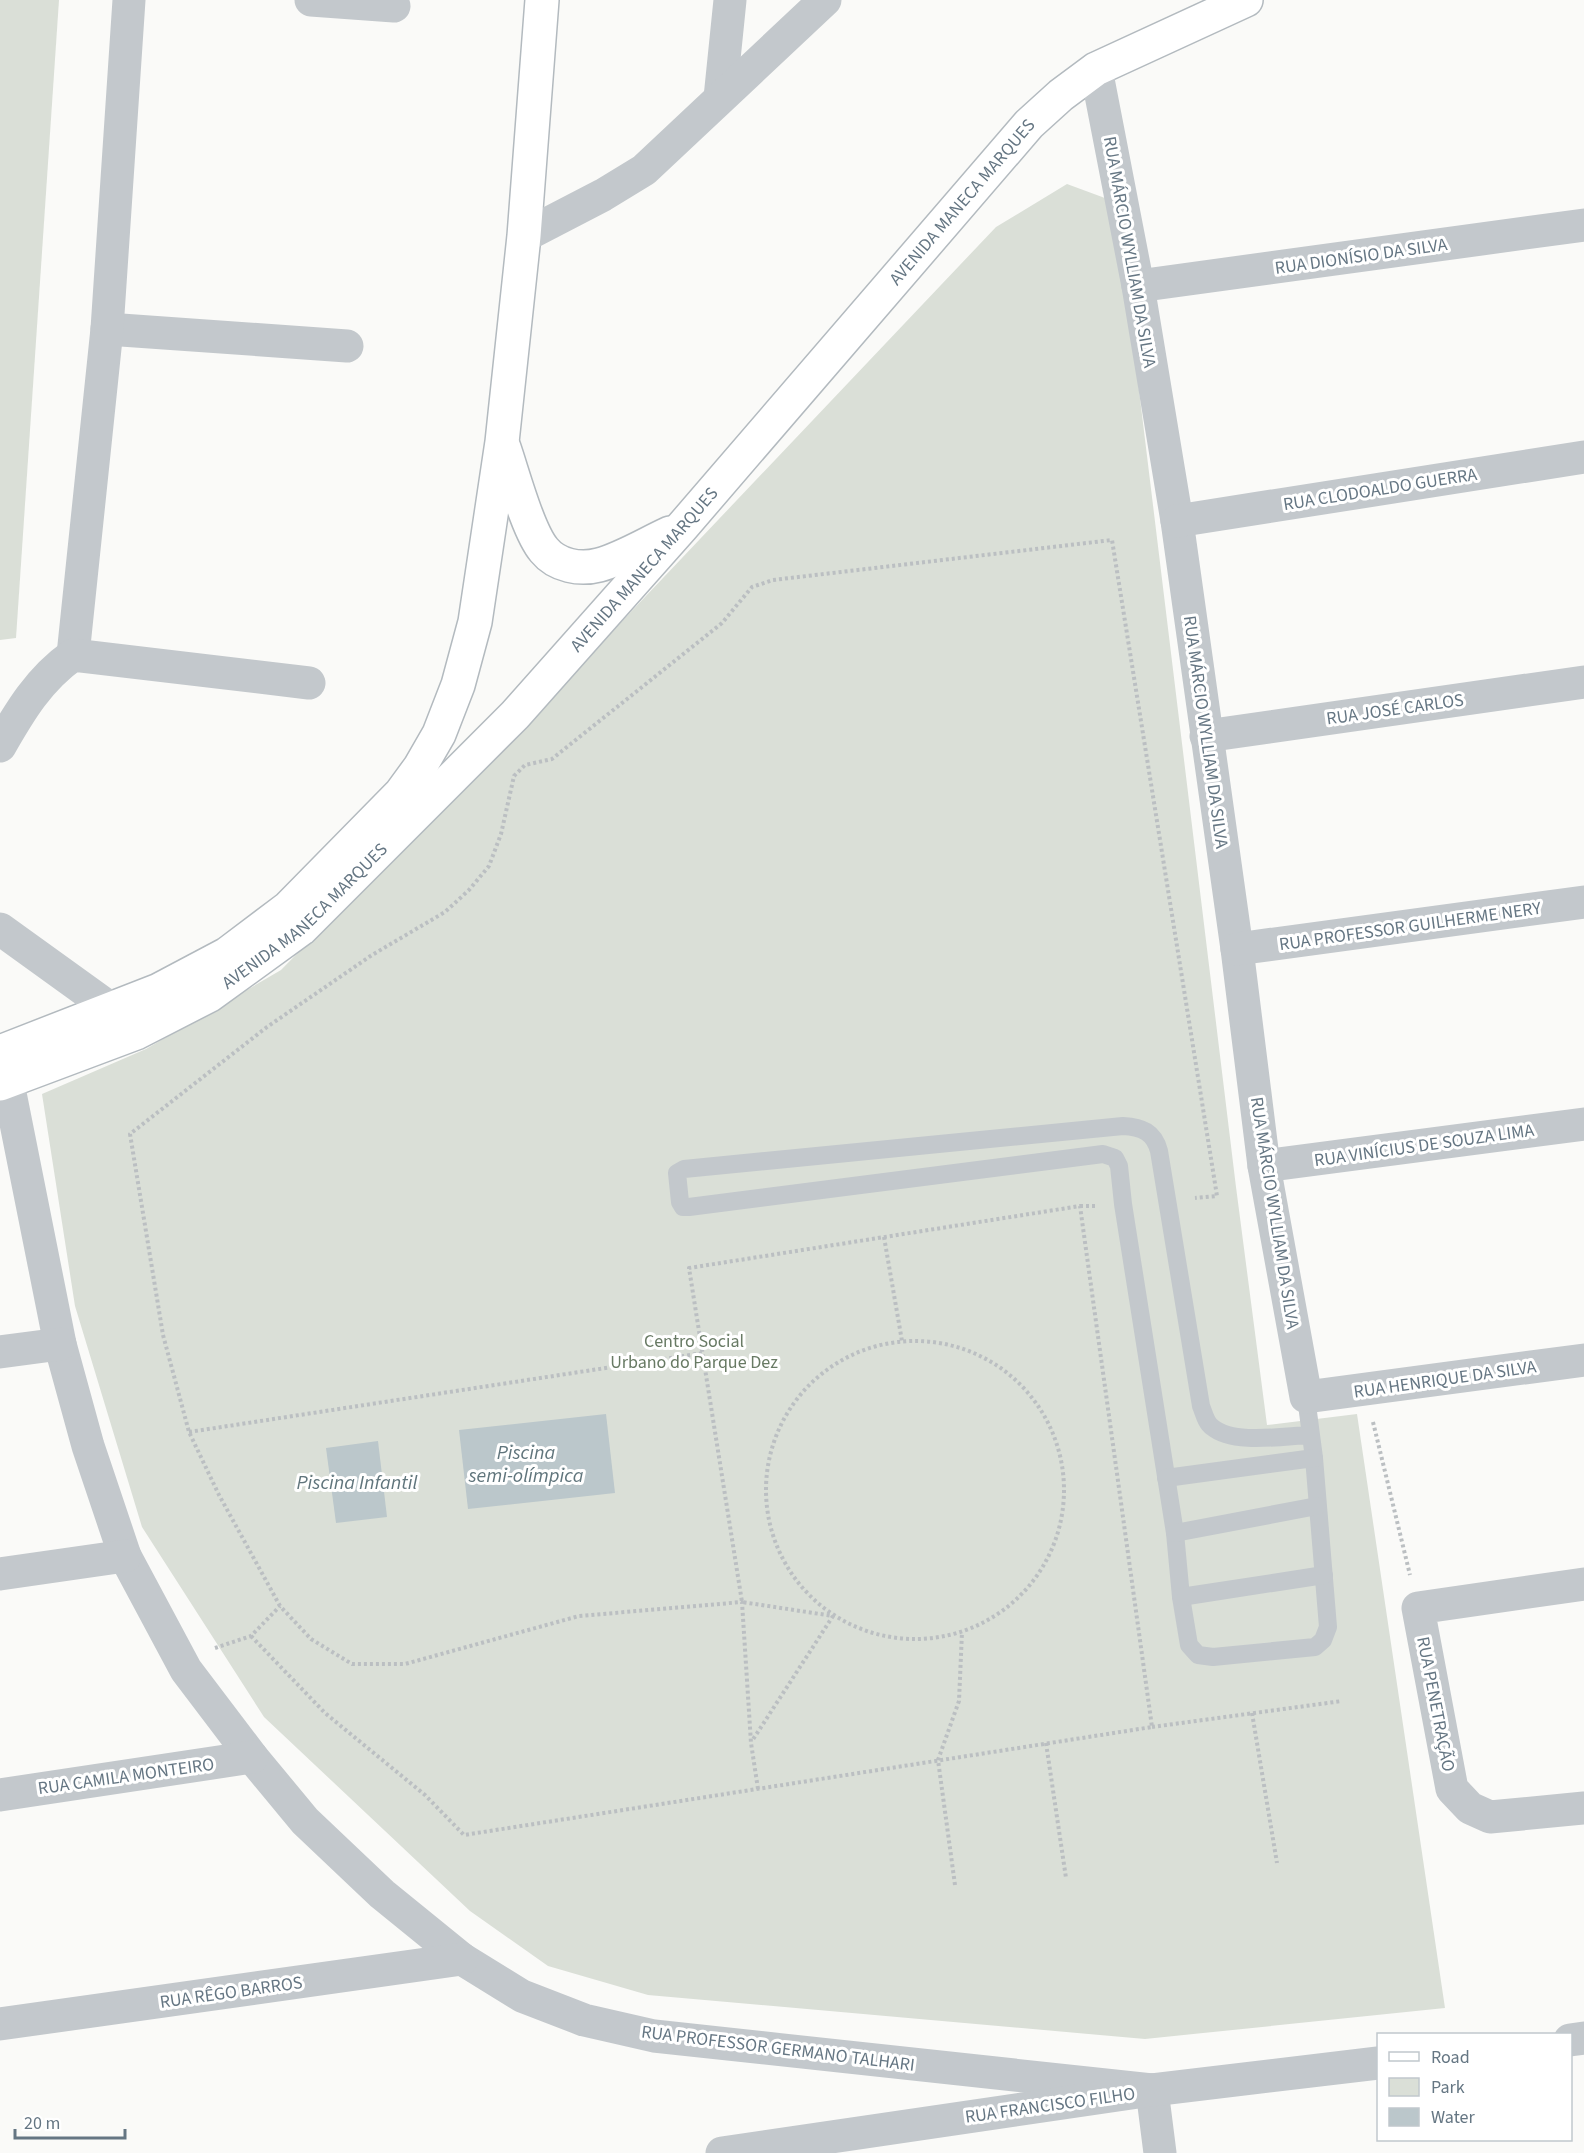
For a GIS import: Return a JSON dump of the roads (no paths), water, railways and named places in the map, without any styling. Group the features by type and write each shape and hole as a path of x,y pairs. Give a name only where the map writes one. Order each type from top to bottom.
{"main road":[{"name":"AVENIDA MANECA MARQUES","path":"2,1067 111,1009 159,990 227,954 288,909 401,793 420,767 439,734 458,685 475,622 502,442 524,236 542,0"},
{"name":"AVENIDA MANECA MARQUES","path":"2,1067 136,1033 210,995 301,929 515,715 682,527 1029,124 1060,96 1096,69 1246,0"},
{"path":"502,442 534,533 544,551 556,560 570,566 586,567 602,564 682,527"}],"street":[{"path":"73,655 107,329 129,0"},
{"path":"311,0 394,6"},
{"path":"720,98 730,0"},
{"path":"524,236 586,205 644,170 825,0"},
{"name":"RUA MÁRCIO WYLLIAM DA SILVA","path":"1096,69 1138,286 1177,521 1237,949 1264,1166 1306,1397"},
{"name":"RUA DIONÍSIO DA SILVA","path":"1138,286 1584,225"},
{"path":"107,329 347,346"},
{"name":"RUA CLODOALDO GUERRA","path":"1177,521 1584,457"},
{"path":"0,746 24,704 56,668 73,655 309,683"},
{"name":"RUA JOSÉ CARLOS","path":"1206,736 1584,682"},
{"name":"RUA PROFESSOR GUILHERME NERY","path":"1237,949 1584,903"},
{"path":"0,929 111,1009 136,1033"},
{"name":"RUA PROFESSOR GERMANO TALHARI","path":"2,1067 60,1344 88,1446 125,1556 186,1670 252,1757 305,1821 382,1894 462,1959 522,1996 584,2020 654,2036 1152,2090"},
{"name":"RUA VINÍCIUS DE SOUZA LIMA","path":"1264,1166 1584,1124"},
{"path":"0,1352 60,1344"},
{"name":"RUA HENRIQUE DA SILVA","path":"1306,1397 1584,1360"},
{"path":"0,1574 125,1556"},
{"name":"RUA PENETRAÇÃO","path":"1584,1584 1418,1608 1452,1788 1470,1808 1490,1817 1584,1808"},
{"name":"RUA CAMILA MONTEIRO","path":"0,1795 252,1757"},
{"name":"RUA RÊGO BARROS","path":"0,2024 462,1959"},
{"name":"RUA FRANCISCO FILHO","path":"722,2153 1152,2090 1377,2063"},
{"path":"1152,2090 1160,2153"}],"lane":[{"path":"1306,1397 1314,1458 1328,1627 1323,1640 1315,1647 1213,1657 1198,1655 1189,1645 1180,1597 1175,1533 1115,1158 1103,1154 689,1208 683,1207 680,1202 677,1175 679,1170 684,1169 1123,1126 1137,1127 1150,1133 1157,1142 1201,1406 1210,1426 1224,1435 1242,1438 1310,1435"},
{"path":"1166,1478 1314,1458"},
{"path":"1175,1533 1317,1506"},
{"path":"1180,1597 1324,1575"}],"water":[{"name":"Piscina semi-olímpica","path":"606,1414 615,1493 468,1509 459,1430"},
{"name":"Piscina Infantil","path":"378,1441 387,1517 336,1523 326,1448"}],"park label":[{"name":"Centro Social Urbano do Parque Dez","path":"694,1351"}]}
